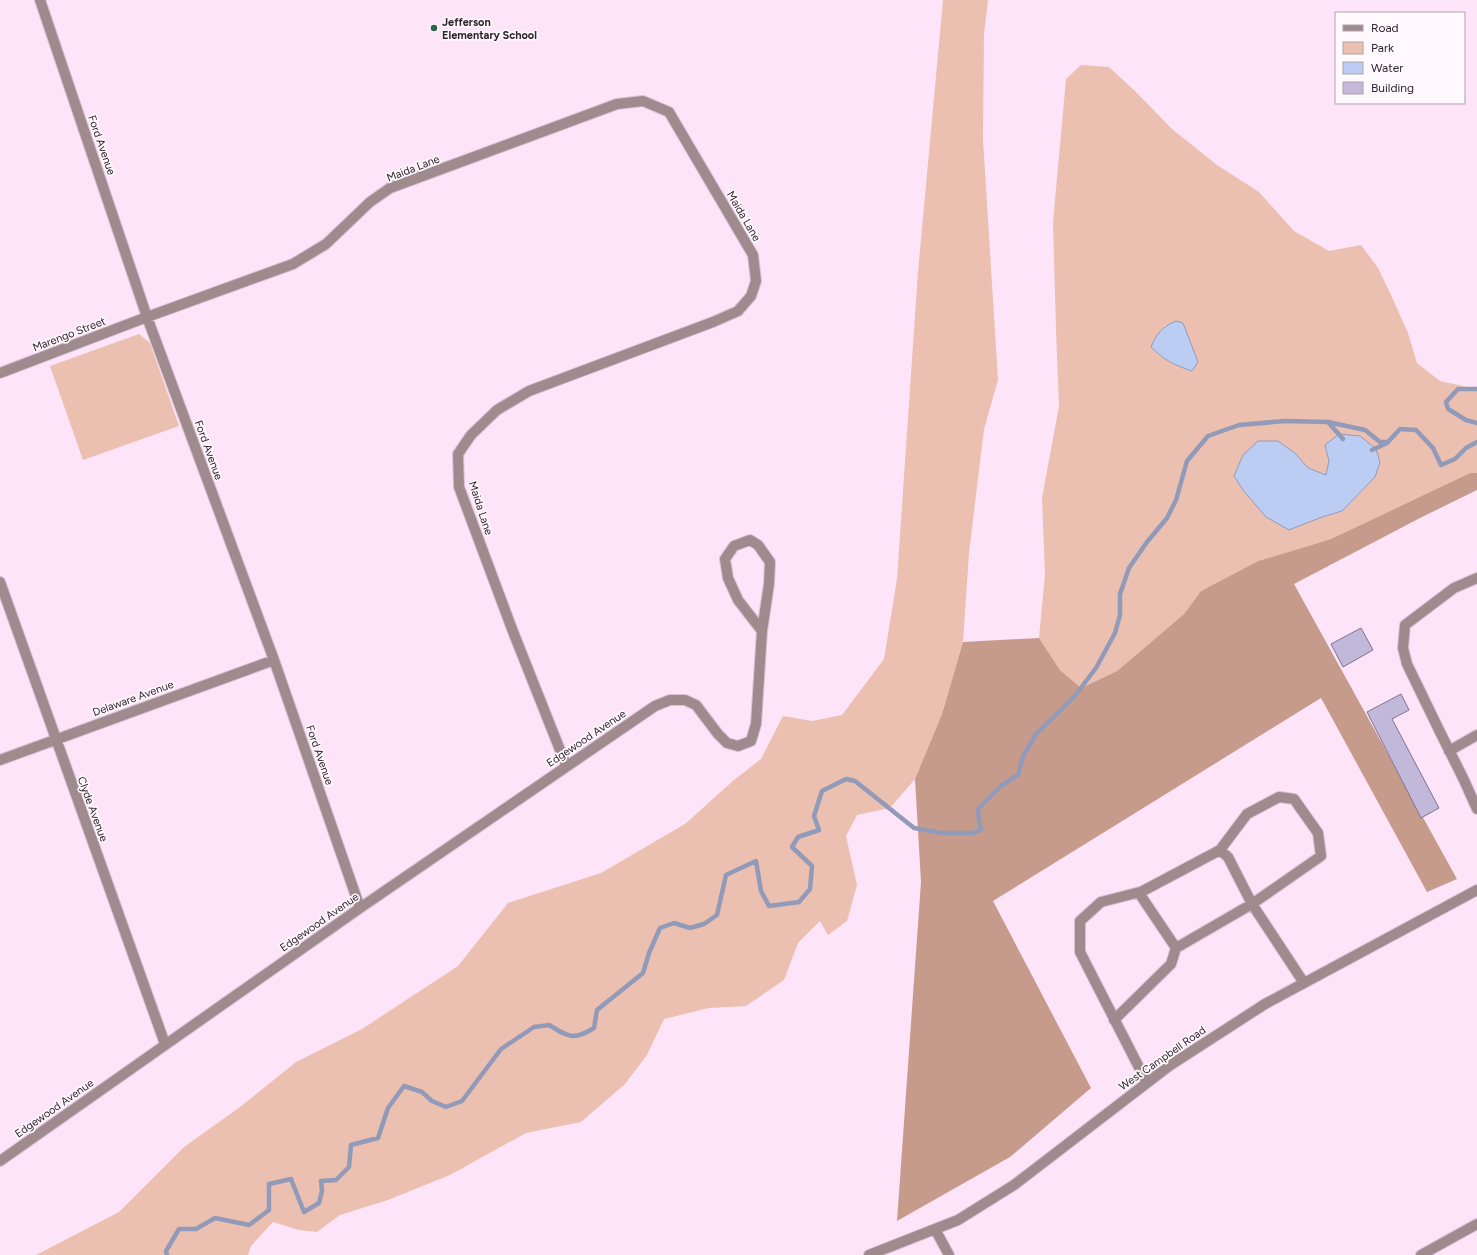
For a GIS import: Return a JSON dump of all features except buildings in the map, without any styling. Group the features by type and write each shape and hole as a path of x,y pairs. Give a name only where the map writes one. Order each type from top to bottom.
{"street":[{"name":"Ford Avenue","path":"40,0 147,316 274,660 360,908"},
{"name":"Maida Lane","path":"147,316 293,264 326,244 370,202 390,188 617,104 643,100 669,112 753,255 756,281 750,296 738,311 713,322 529,390 497,410 471,435 458,454 460,487 512,629 566,765"},
{"name":"Marengo Street","path":"0,373 147,316"},
{"path":"750,540 758,545 770,562 769,584 762,630 738,600 728,578 725,558 734,546 750,540"},
{"path":"1477,578 1454,588 1405,625 1403,648 1407,664 1477,809"},
{"name":"Clyde Avenue","path":"0,582 165,1044"},
{"name":"Edgewood Avenue","path":"0,1161 360,908 566,765 655,706 670,700 685,700 696,704 718,734 727,743 738,746 751,741 756,724 762,630"},
{"name":"Delaware Avenue","path":"0,760 274,660"},
{"path":"1449,751 1477,735"},
{"path":"1114,1020 1171,964 1176,948 1252,904 1321,856 1318,834 1294,799 1279,797 1247,814 1220,850 1140,892 1101,902 1080,921 1080,952 1114,1020 1146,1083"},
{"path":"1220,850 1228,857 1252,904 1304,983"},
{"name":"West Campbell Road","path":"869,1255 958,1220 1014,1185 1169,1066 1265,1004 1477,890"},
{"path":"1140,892 1176,948"},
{"path":"1421,1255 1477,1224"},
{"path":"935,1229 949,1255"}],"green space":[{"path":"943,0 988,0 984,34 983,139 998,380 984,429 969,553 963,642 942,714 915,779 890,808 857,815 846,836 857,885 847,921 828,935 820,921 798,943 784,980 746,1006 709,1008 664,1019 647,1055 625,1084 581,1122 526,1133 450,1175 388,1200 340,1215 317,1232 299,1230 273,1222 251,1246 248,1255 36,1255 119,1212 184,1147 240,1107 296,1062 362,1029 458,966 508,903 601,873 685,824 734,780 761,759 783,716 812,721 842,715 884,659 897,579 918,272"},
{"path":"1081,65 1109,67 1172,129 1217,165 1259,192 1294,231 1329,251 1361,245 1378,268 1391,295 1408,333 1417,363 1440,381 1477,389 1477,473 1470,473 1331,539 1258,561 1201,591 1184,614 1117,671 1081,688 1060,670 1039,638 1045,574 1042,498 1059,406 1053,222 1066,79","holes":["1166,325 1192,371 1170,362 1151,347 1157,335","1325,445 1375,477 1342,511 1322,517 1295,453 1308,468 1326,475 1329,461"]},
{"path":"139,334 150,343 179,426 83,460 50,366"}],"shaded area":[{"path":"1470,473 1477,473 1477,490 1294,584 1457,879 1427,892 1321,698 993,901 1091,1088 1010,1157 897,1221 921,882 915,779 942,714 963,642 1039,638 1060,670 1081,688 1117,671 1184,614 1201,591 1258,561 1331,539"}],"water":[{"path":"1176,321 1183,323 1198,362 1192,371 1170,362 1151,347 1160,331"},
{"path":"1339,434 1360,436 1376,449 1380,462 1375,477 1342,511 1289,530 1266,517 1243,490 1234,476 1243,455 1258,441 1278,441 1295,453 1308,468 1326,475 1329,461 1325,445"}],"waterway":[{"path":"1477,389 1458,389 1446,402 1448,409 1466,420 1477,423"},
{"path":"167,1255 166,1251 179,1229 196,1229 215,1218 249,1225 269,1210 269,1184 291,1179 304,1212 319,1203 322,1191 321,1181 336,1180 349,1167 351,1145 378,1138 388,1108 404,1086 422,1092 432,1101 446,1107 462,1101 501,1049 534,1027 549,1025 566,1035 571,1036 581,1035 594,1028 597,1010 643,973 649,953 660,928 674,923 690,928 704,924 717,915 726,875 756,861 761,891 769,906 799,902 810,889 812,866 792,847 798,837 819,830 814,816 822,791 846,779 855,781 914,828 942,833 972,833 981,830 978,809 1001,786 1018,775 1023,756 1036,734 1074,697 1096,668 1115,633 1120,615 1120,594 1129,568 1147,542 1167,518 1176,500 1187,461 1208,436 1239,425 1285,421 1328,422 1365,430 1380,442 1388,442 1400,429 1416,430 1433,448 1441,465 1455,459 1466,448 1477,442"},
{"path":"1328,422 1343,439"},
{"path":"1372,450 1387,443"}],"place":[{"name":"Jefferson Elementary School","path":"434,28"}]}
